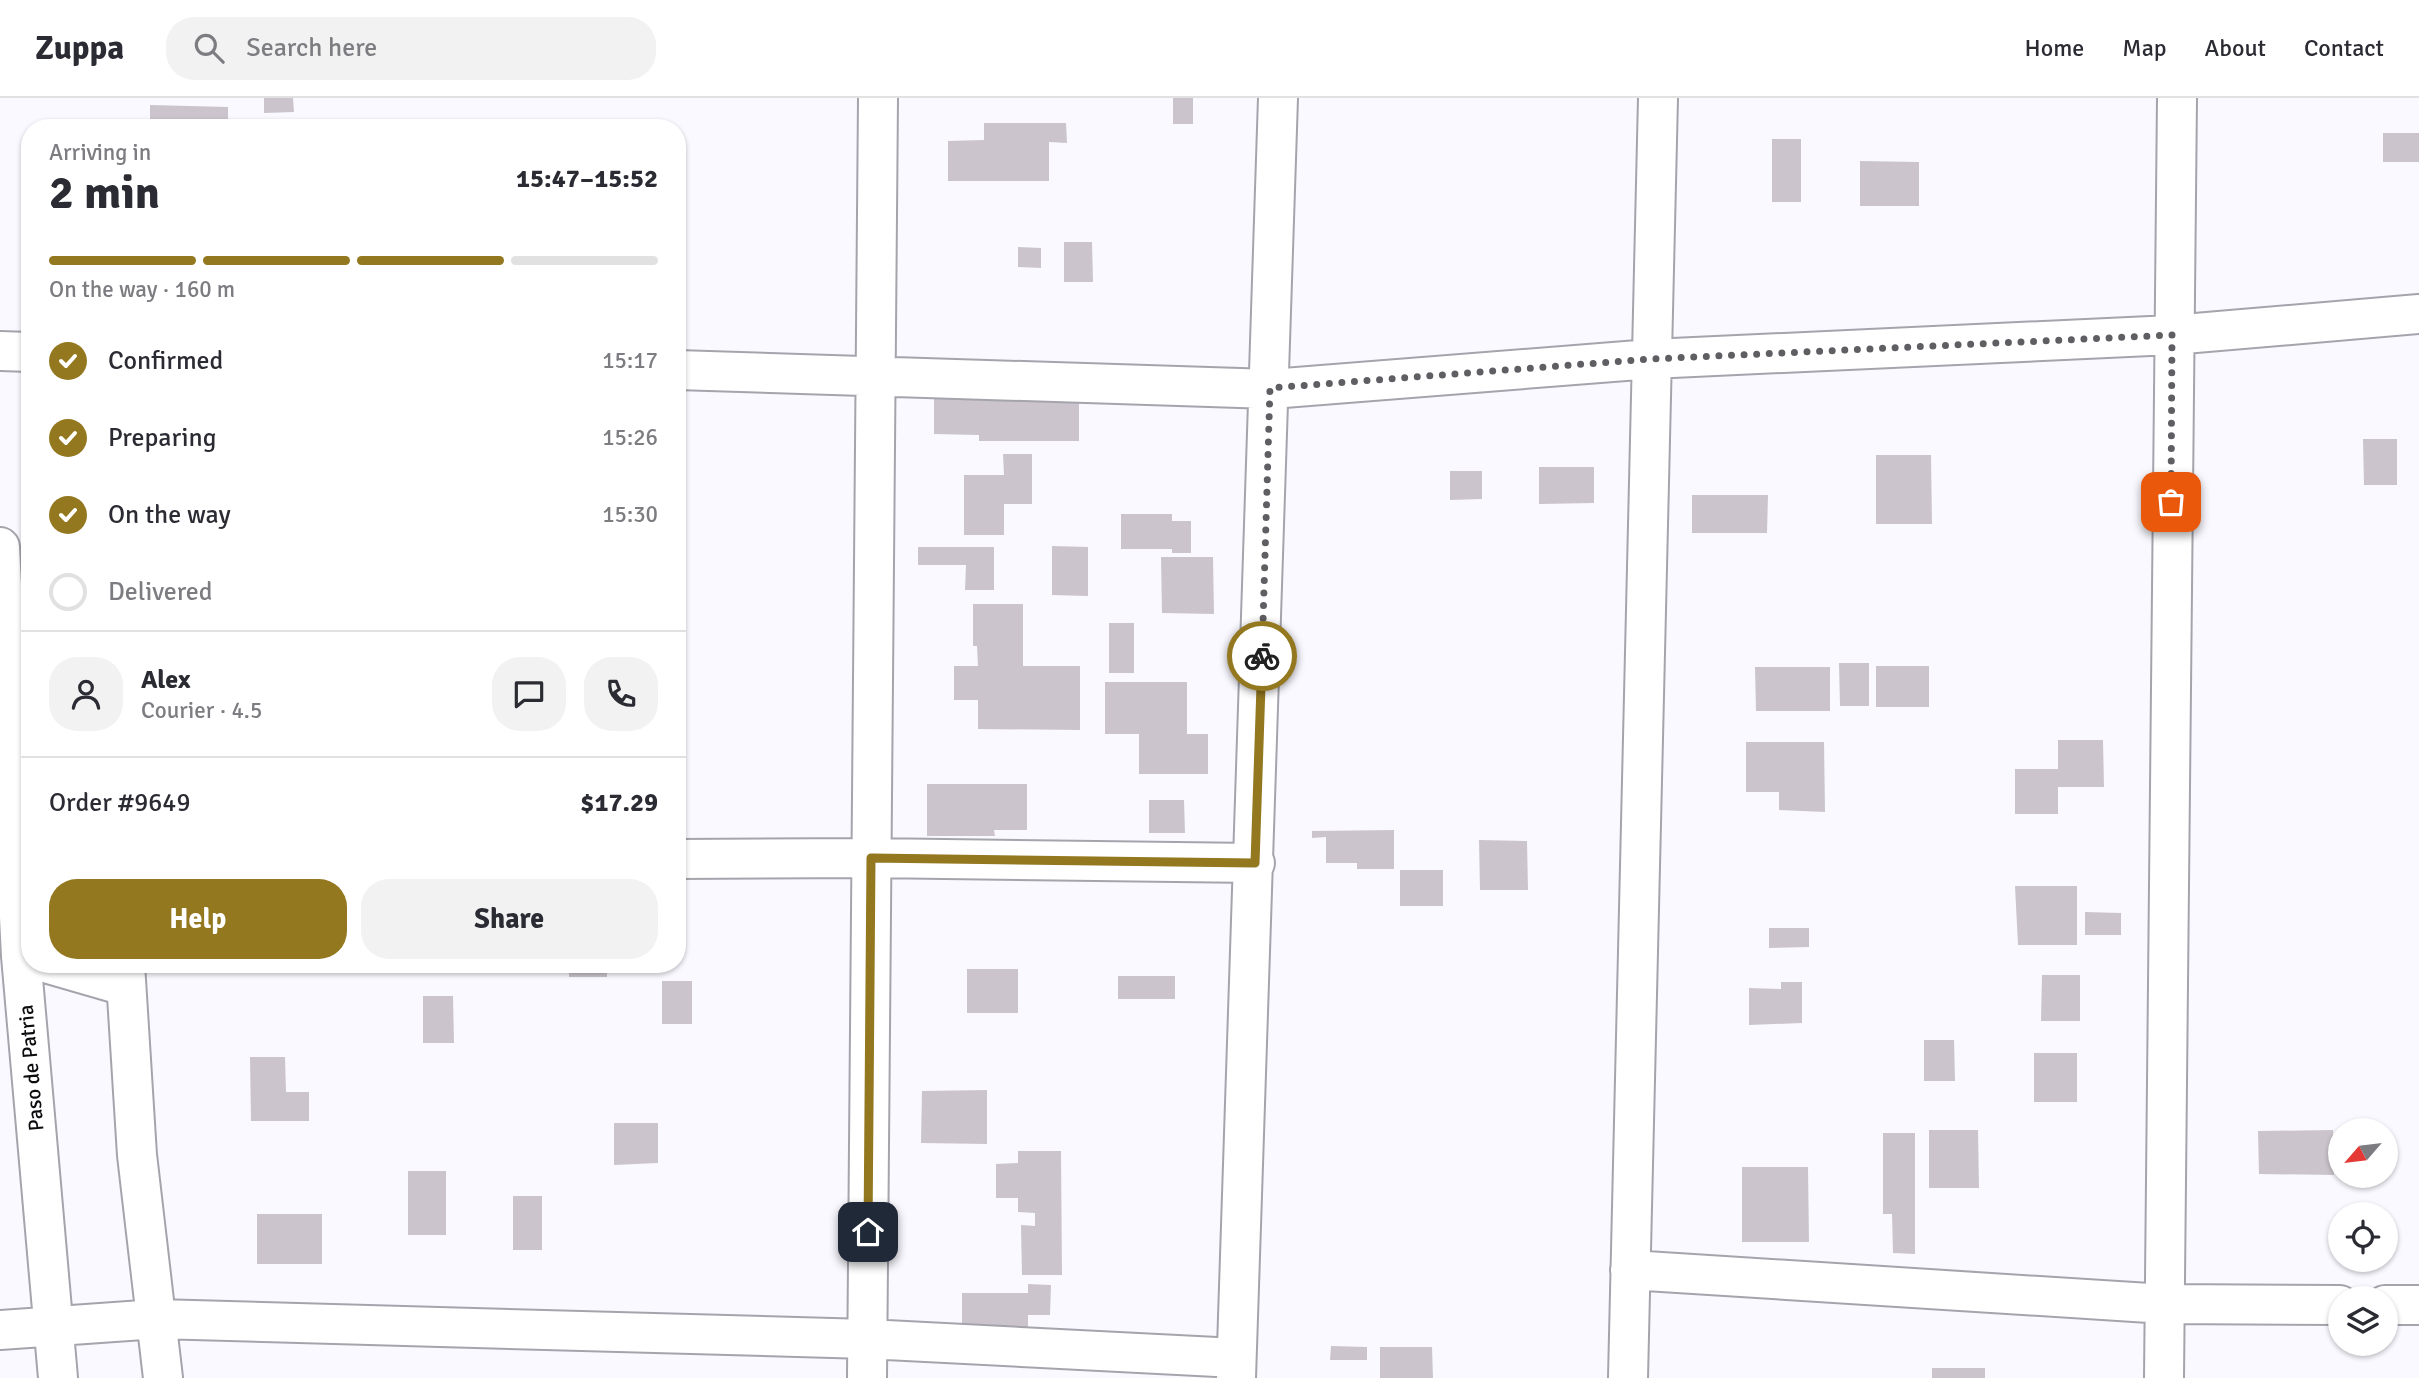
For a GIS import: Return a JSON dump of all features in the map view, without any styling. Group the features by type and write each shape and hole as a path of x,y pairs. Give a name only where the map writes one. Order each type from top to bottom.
{"street":[{"path":"867,1378 878,98"},
{"path":"0,1330 157,1319 867,1339 1236,1368 1255,863 1278,98"},
{"path":"1628,1378 1657,98"},
{"path":"2164,1378 2172,335 2177,98"},
{"path":"686,370 1270,388 1651,359 2172,335 2419,314"},
{"path":"0,351 21,352"},
{"name":"Paso de Patria","path":"0,547 21,830"},
{"path":"686,859 871,858 1255,863"},
{"name":"Paso de Patria","path":"26,973 58,1378"},
{"path":"125,975 137,1155 163,1378"},
{"path":"1630,1270 2165,1304 2328,1305"},
{"path":"2398,1305 2419,1305"}],"building":[{"path":"264,98 293,98 294,112 264,113"},
{"path":"1173,98 1193,98 1193,124 1173,124"},
{"path":"150,105 228,107 228,119 150,119"},
{"path":"984,123 1066,123 1067,143 1049,142 1049,181 948,181 948,141 984,140"},
{"path":"2383,133 2419,133 2419,162 2383,162"},
{"path":"1772,139 1801,139 1801,202 1772,202"},
{"path":"1860,161 1919,162 1919,206 1860,206"},
{"path":"1064,242 1092,242 1093,282 1064,282"},
{"path":"1018,247 1041,248 1041,268 1018,267"},
{"path":"934,386 1079,393 1079,441 979,441 979,435 934,434"},
{"path":"2363,439 2397,439 2397,485 2364,485"},
{"path":"1003,454 1032,454 1032,504 1004,504 1004,535 964,535 964,475 1004,475"},
{"path":"1876,455 1931,455 1932,524 1876,524"},
{"path":"1539,467 1594,467 1594,503 1539,504"},
{"path":"1450,471 1482,471 1482,499 1450,500"},
{"path":"1692,495 1768,495 1767,533 1692,533"},
{"path":"1121,514 1172,514 1172,521 1191,521 1191,553 1172,553 1172,549 1121,549"},
{"path":"1052,546 1088,547 1088,596 1052,595"},
{"path":"918,547 994,547 994,590 965,590 966,565 918,565"},
{"path":"1161,557 1213,557 1214,614 1162,613"},
{"path":"973,604 1023,604 1023,666 1080,666 1080,730 978,729 978,700 954,700 954,666 978,666 977,646 973,646"},
{"path":"1109,623 1134,623 1134,673 1109,673"},
{"path":"1839,663 1869,663 1869,706 1840,706"},
{"path":"1876,666 1929,666 1929,707 1876,707"},
{"path":"1755,667 1830,667 1830,711 1756,711"},
{"path":"1105,682 1187,682 1187,734 1208,734 1208,774 1139,774 1139,734 1105,734"},
{"path":"2058,740 2103,740 2104,787 2058,787 2058,814 2015,814 2015,769 2058,769"},
{"path":"1746,742 1824,742 1825,812 1779,810 1779,792 1746,792"},
{"path":"927,784 1027,784 1027,830 994,830 995,836 927,836"},
{"path":"1149,800 1184,800 1185,833 1149,833"},
{"path":"1394,830 1394,869 1357,869 1357,863 1326,863 1326,837 1312,838 1312,831"},
{"path":"1479,840 1527,841 1528,890 1480,890"},
{"path":"1400,870 1443,870 1443,906 1400,906"},
{"path":"2015,886 2077,886 2077,945 2018,945"},
{"path":"2085,912 2121,913 2121,935 2085,935"},
{"path":"1769,928 1809,928 1809,947 1769,948"},
{"path":"967,969 1018,969 1018,1013 967,1013"},
{"path":"569,973 607,973 607,977 569,977"},
{"path":"2042,975 2080,975 2080,1021 2041,1021"},
{"path":"1118,976 1175,976 1175,999 1118,999"},
{"path":"662,981 692,981 692,1024 662,1024"},
{"path":"1781,982 1802,982 1802,1023 1749,1025 1749,988 1781,989"},
{"path":"423,996 453,996 454,1043 423,1043"},
{"path":"1924,1040 1954,1040 1955,1081 1924,1081"},
{"path":"2034,1053 2077,1053 2077,1102 2034,1102"},
{"path":"250,1057 285,1057 286,1092 309,1092 309,1121 251,1121"},
{"path":"987,1090 987,1144 921,1143 922,1091"},
{"path":"614,1123 658,1123 658,1163 614,1165"},
{"path":"1929,1130 1978,1130 1979,1188 1929,1188"},
{"path":"2328,1130 2328,1175 2259,1174 2258,1131"},
{"path":"1883,1133 1915,1133 1915,1254 1893,1253 1892,1214 1883,1214"},
{"path":"1018,1151 1061,1151 1062,1275 1022,1275 1021,1225 1035,1226 1035,1213 1018,1212 1018,1198 996,1198 996,1164 1018,1163"},
{"path":"1742,1167 1808,1167 1809,1242 1742,1242"},
{"path":"408,1171 446,1171 446,1235 408,1235"},
{"path":"513,1196 542,1196 542,1250 513,1250"},
{"path":"257,1214 322,1214 322,1264 257,1264"},
{"path":"1028,1284 1051,1285 1050,1315 1028,1315 1028,1336 962,1333 962,1293 1028,1293"},
{"path":"1331,1346 1367,1347 1367,1360 1330,1360"},
{"path":"1380,1347 1432,1347 1433,1378 1380,1378"},
{"path":"1932,1368 1985,1368 1985,1378 1932,1378"}],"way so far":[{"path":"1262,656 1270,388 1651,359 2172,335 2171,502"}],"route":[{"path":"868,1232 871,858 1255,863 1262,656"}]}
